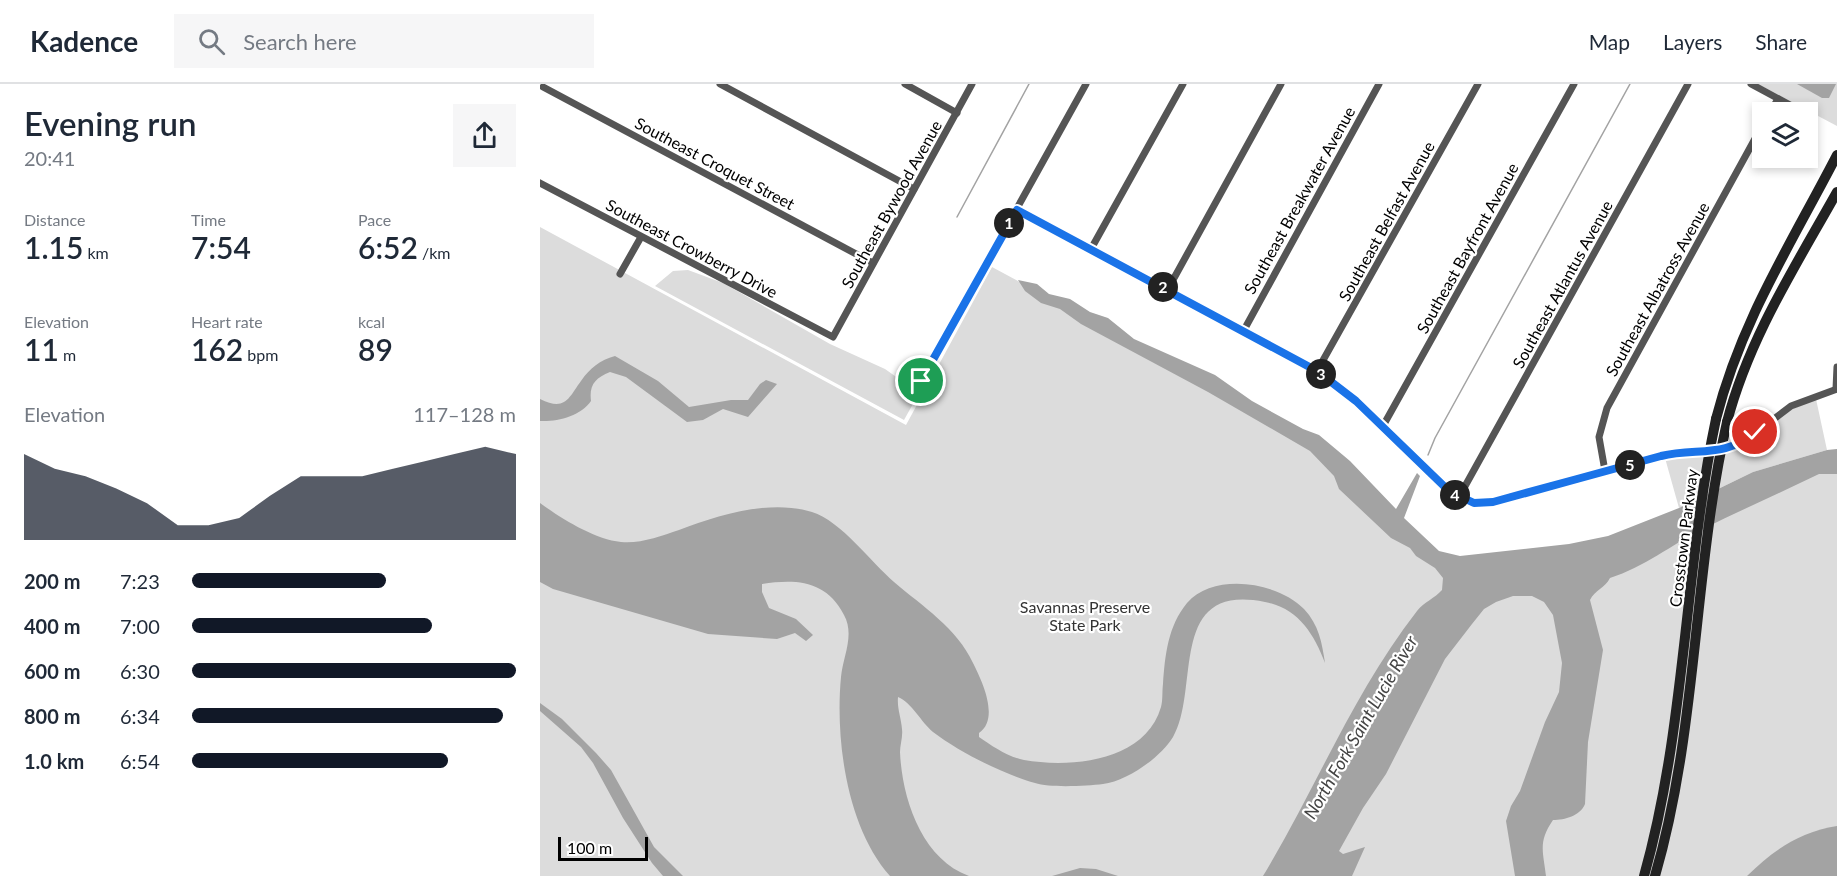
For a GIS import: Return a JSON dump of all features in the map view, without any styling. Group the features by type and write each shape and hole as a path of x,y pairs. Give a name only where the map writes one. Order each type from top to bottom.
{"main road":[{"name":"Crosstown Parkway","path":"1644,876 1668,767 1704,487 1736,356 1759,300 1837,156"},
{"name":"Crosstown Parkway","path":"1655,876 1676,788 1721,421 1756,339 1837,192"}],"street":[{"path":"720,84 914,189"},
{"path":"905,84 957,112"},
{"name":"Southeast Bywood Avenue","path":"833,337 972,84"},
{"path":"921,381 1086,84"},
{"path":"1091,249 1183,84"},
{"path":"1168,289 1281,84"},
{"name":"Southeast Breakwater Avenue","path":"1244,330 1379,84"},
{"name":"Southeast Belfast Avenue","path":"1317,371 1478,84"},
{"name":"Southeast Bayfront Avenue","path":"1383,426 1574,84"},
{"name":"Southeast Atlantus Avenue","path":"1459,497 1688,84"},
{"path":"1751,84 1783,102"},
{"name":"Southeast Croquet Street","path":"543,87 873,263"},
{"name":"Southeast Albatross Avenue","path":"1605,471 1599,437 1607,408 1752,144"},
{"name":"Southeast Crowberry Drive","path":"540,183 833,337"},
{"path":"1017,210 1317,371 1383,426 1449,491 1474,503 1493,502 1670,454 1710,453 1726,449 1749,438 1791,406 1837,389 1837,367"},
{"path":"620,274 641,237"}],"green space":[{"path":"1758,84 1837,84 1837,126 1818,116 1818,102 1792,102"},
{"name":"Savannas Preserve State Park","path":"540,227 906,425 992,267 1287,427 1461,583 1493,582 1837,463 1837,876 540,876"},
{"path":"688,270 723,283 830,344 885,369 919,393 904,420 655,286 673,271"},
{"path":"1816,399 1827,450 1753,472 1679,508 1665,458 1732,449 1783,413"}],"water":[{"path":"1797,84 1836,84 1829,98 1822,98"},
{"name":"North Fork Saint Lucie River","path":"1018,280 1037,284 1049,294 1070,299 1090,312 1108,318 1134,339 1215,375 1252,401 1303,429 1319,435 1350,461 1396,509 1417,473 1420,476 1404,518 1439,551 1460,556 1569,544 1608,536 1679,508 1753,472 1827,450 1837,449 1837,474 1819,474 1691,535 1646,562 1610,578 1592,597 1590,600 1603,650 1588,742 1585,804 1580,812 1572,816 1553,820 1548,828 1543,841 1546,876 1515,876 1506,821 1559,692 1562,663 1553,615 1544,602 1532,596 1513,596 1484,609 1445,659 1386,774 1363,808 1339,851 1343,854 1365,847 1352,876 1263,876 1374,674 1417,611 1442,590 1443,578 1435,568 1416,556 1410,548 1391,538 1339,489 1334,476 1310,451 1208,392 1081,324 1060,309 1041,303 1025,291"},
{"path":"615,356 658,381 689,407 731,400 748,400 766,380 777,384 748,417 723,409 703,420 687,422 626,377 610,372 594,383 591,401 581,411 561,419 540,421 540,399 556,404 566,401 592,368"},
{"path":"540,503 589,533 621,542 650,539 744,510 796,508 823,517 845,533 894,582 938,618 958,639 977,671 987,699 988,718 979,737 1018,759 1063,763 1083,761 1123,750 1139,740 1152,725 1161,707 1166,652 1176,621 1187,603 1199,593 1213,587 1246,584 1279,592 1293,600 1313,621 1321,641 1325,663 1316,642 1303,624 1296,616 1277,605 1234,600 1213,608 1200,623 1192,644 1181,717 1173,737 1160,753 1142,767 1112,782 1096,785 1042,785 996,768 968,755 933,732 908,704 898,697 902,732 900,752 910,807 927,842 953,868 969,876 890,876 875,856 863,834 847,782 840,728 840,702 848,630 844,615 837,603 819,588 809,584 787,582 762,584 762,592 769,608 796,619 813,635 806,641 795,633 777,639 708,634 553,589 540,582"},
{"path":"540,703 562,719 611,770 654,847 683,876 663,876 652,863 623,818 593,763 581,747 540,711"},
{"path":"1837,826 1837,876 1747,876 1777,850 1811,833"},
{"path":"1080,868 1096,869 1118,876 1052,876"}],"waterway":[{"path":"957,217 1029,84"},
{"path":"1428,455 1435,438 1630,84"}],"route":[{"path":"921,381 1017,210 1317,371 1356,401 1449,491 1474,503 1493,502 1670,454 1721,451 1749,438 1755,432"}]}
